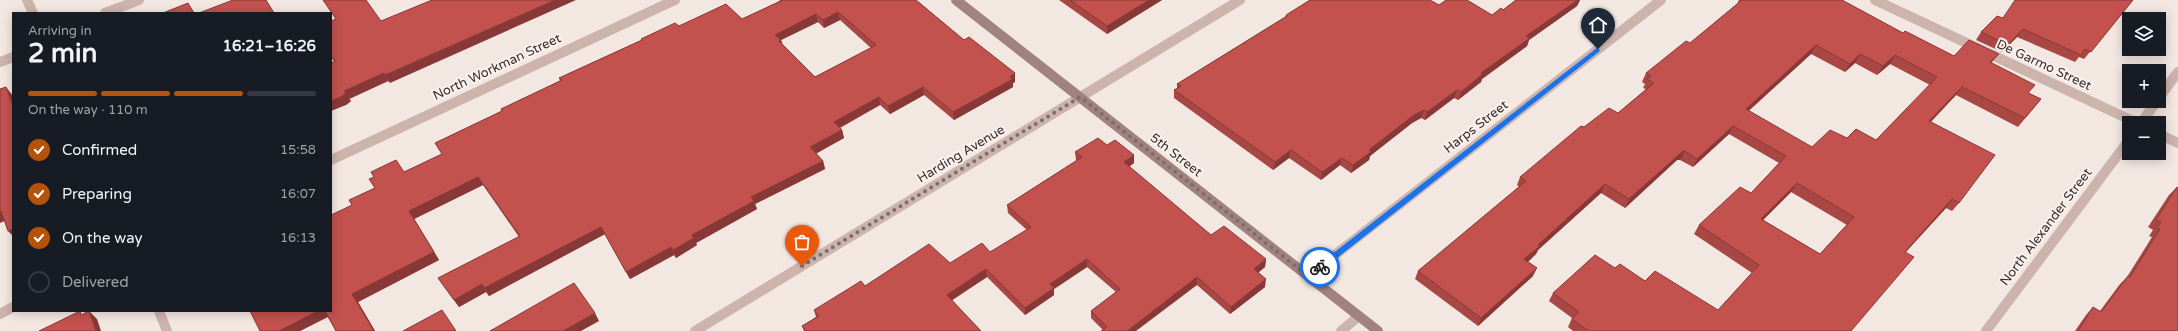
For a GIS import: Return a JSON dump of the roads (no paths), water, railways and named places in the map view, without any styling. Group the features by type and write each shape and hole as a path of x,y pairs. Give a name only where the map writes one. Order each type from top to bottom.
{"street":[{"path":"27,0 33,12"},
{"path":"108,12 139,0"},
{"name":"North Workman Street","path":"332,160 675,0"},
{"name":"5th Street","path":"956,0 1378,331"},
{"name":"Harding Avenue","path":"695,331 1240,0"},
{"name":"Harps Street","path":"1308,276 1661,0"},
{"name":"De Garmo Street","path":"1875,0 2122,116"},
{"path":"0,62 12,57"},
{"path":"2166,88 2178,72"},
{"path":"2166,137 2178,142"},
{"name":"North Alexander Street","path":"1986,331 2122,149"},
{"path":"0,314 12,308"},
{"path":"159,312 167,331"},
{"path":"1341,331 1359,316"}]}
